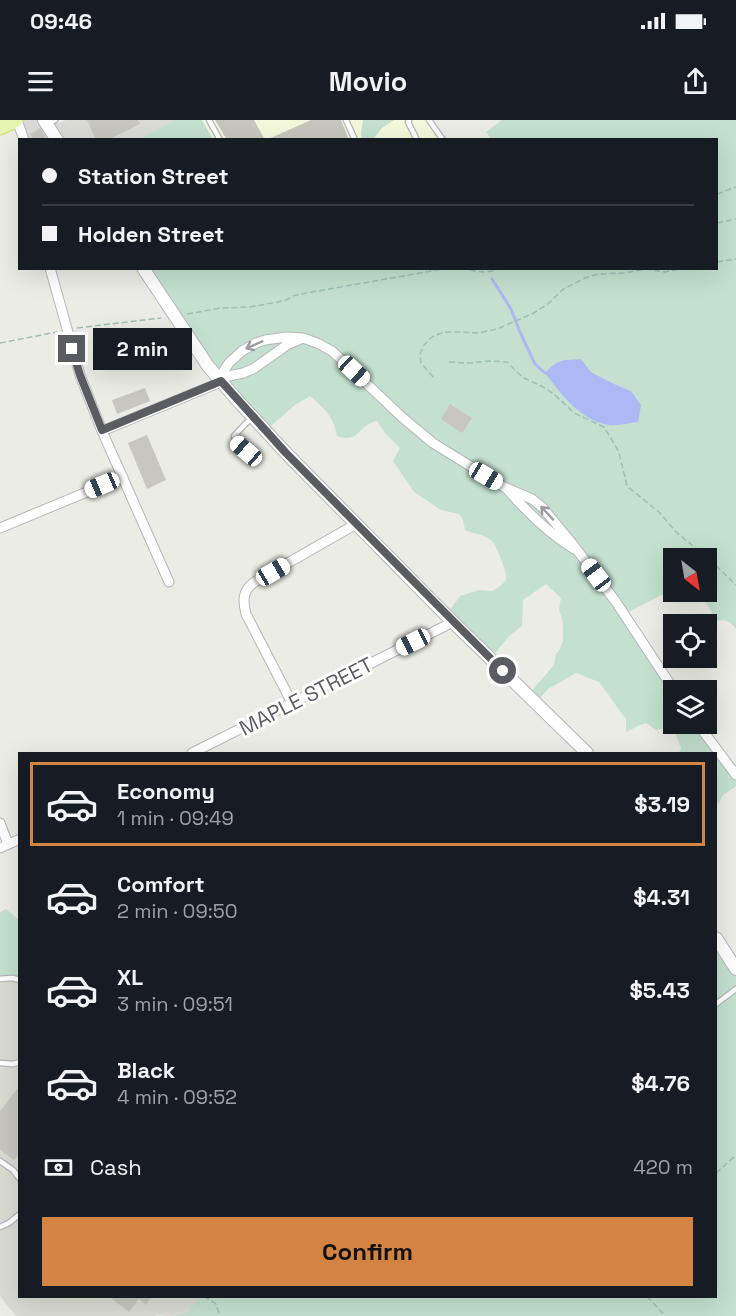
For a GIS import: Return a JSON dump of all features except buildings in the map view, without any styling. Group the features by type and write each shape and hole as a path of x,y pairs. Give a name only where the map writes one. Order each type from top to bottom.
{"main road":[{"path":"0,127 16,120"}],"street":[{"path":"16,120 23,138"},
{"path":"48,121 56,138"},
{"path":"51,270 80,375 169,582"},
{"path":"144,270 208,366 252,417 453,622 586,752"},
{"path":"220,380 235,357 256,343 281,337 303,338 332,351 413,427 433,443 504,487 541,525 578,552 616,602 667,680"},
{"path":"102,430 220,380 253,369 287,345 303,338"},
{"path":"0,528 123,477"},
{"path":"292,703 246,614 244,594 253,583 356,524"},
{"name":"MAPLE STREET","path":"194,752 453,622"},
{"path":"705,734 736,775"},
{"path":"0,823 4,846 18,840"},
{"path":"717,940 736,969"}],"lane":[{"path":"209,120 219,138"},
{"path":"346,120 354,138"},
{"path":"409,120 409,127 416,138"},
{"path":"429,120 442,138"},
{"path":"252,417 234,436 234,439 256,459"},
{"path":"0,979 18,980"},
{"path":"717,1003 736,989"},
{"path":"0,1063 18,1063"},
{"path":"0,1161 18,1176"},
{"path":"0,1227 18,1216"}],"path":[{"path":"718,194 736,187"},
{"path":"718,223 736,219"},
{"path":"718,262 736,259"},
{"path":"0,343 67,329 284,301 301,294 437,270"},
{"path":"467,270 490,273 497,270"},
{"path":"433,377 421,363 420,354 424,345 432,337 444,332 477,333 497,328 534,313 562,290 585,278 598,274 640,270"},
{"path":"652,270 665,272 674,270"},
{"path":"449,362 469,363 491,360 507,362 522,377 545,388 574,413 604,427 619,452 627,486 660,513 676,532 736,585"},
{"path":"717,1172 736,1155"},
{"path":"207,1298 216,1304 220,1316"},
{"path":"649,1298 665,1316"}],"shaded area":[{"path":"18,120 44,120 47,124 66,120 176,120 144,138 28,138"},
{"path":"176,120 202,120 212,138 142,138"},
{"path":"202,120 363,120 362,138 212,138"},
{"path":"363,120 394,120 382,128 374,138 362,138"},
{"path":"394,120 429,120 442,138 374,138 382,128"},
{"path":"502,120 736,120 736,629 726,621 717,621 717,614 712,614 705,602 717,602 717,548 663,548 663,594 625,614 666,680 663,680 663,729 656,730 646,723 626,732 626,719 599,682 576,673 548,689 535,704 529,694 554,665 556,654 563,640 563,623 559,609 561,598 546,584 523,600 522,626 509,636 491,658 447,614 460,596 479,590 493,591 505,582 505,570 492,541 465,530 459,514 441,510 414,492 393,461 400,448 377,421 370,423 350,438 337,436 328,413 310,396 295,405 265,431 220,381 143,270 718,270 718,138 490,138 486,132","holes":["581,359 591,372 631,391 637,422 609,425 565,360"]},
{"path":"676,734 704,734 736,775 736,786 722,796 719,804 717,801 717,752 679,752 681,748"},
{"path":"6,909 18,919 18,980 0,979 0,912"},
{"path":"717,941 736,970 736,1316 172,1316 187,1313 198,1298 717,1298"},
{"path":"0,979 18,980 18,1298 198,1298 187,1313 172,1316 16,1316 0,1295"}],"water":[{"path":"581,359 591,372 631,391 641,405 638,422 609,425 589,418 572,405 545,373 561,361"}],"waterway":[{"path":"492,279 511,309 535,364 545,373"}],"route":[{"path":"72,349 102,430 221,381 286,453 503,671"}]}
